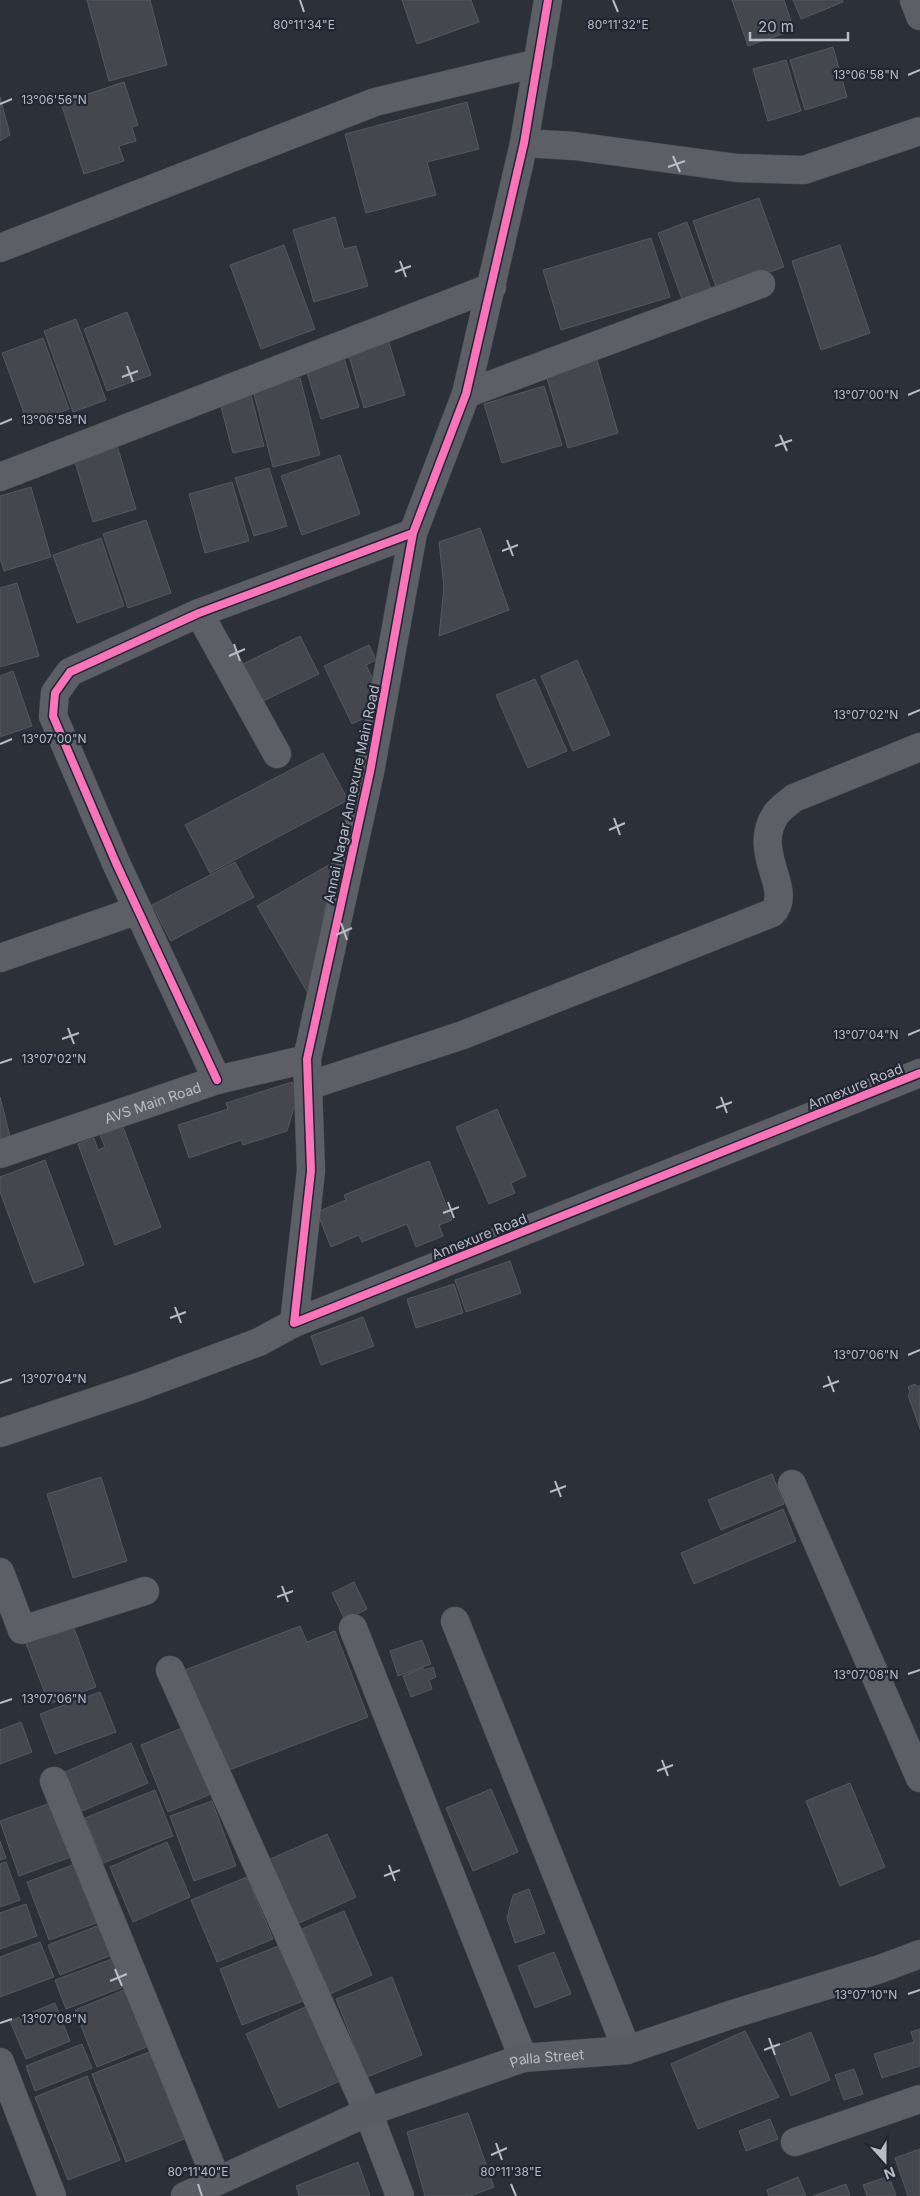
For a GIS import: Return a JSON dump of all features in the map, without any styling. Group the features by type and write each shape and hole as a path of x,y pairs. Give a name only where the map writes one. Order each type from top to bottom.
{"street":[{"name":"Annai Nagar Annexure Main Road","path":"307,1059 370,772 413,533 466,394 524,143 548,0"},
{"path":"914,0 920,16"},
{"path":"0,248 376,102 538,63"},
{"path":"524,143 574,146 737,168 804,170 920,131"},
{"path":"466,394 761,284"},
{"path":"0,477 492,287"},
{"path":"217,1080 138,910 53,716 55,693 70,672 199,613 413,533"},
{"path":"199,613 276,754"},
{"path":"308,1086 463,1035 772,913 779,902 778,883 769,860 767,842 768,832 777,814 794,798 920,747"},
{"path":"0,958 138,910"},
{"path":"294,1323 311,1171 307,1059"},
{"name":"AVS Main Road","path":"0,1154 217,1080 307,1059"},
{"name":"Annexure Road","path":"0,1433 138,1387 259,1342 294,1323 920,1073"},
{"path":"792,1484 920,1778"},
{"path":"0,1572 22,1630 145,1591"},
{"path":"455,1621 627,2050"},
{"path":"352,1628 523,2058"},
{"path":"170,1670 368,2112 400,2196"},
{"path":"54,1781 198,2191"},
{"name":"Palla Street","path":"198,2191 368,2112 523,2058 627,2050 733,2014 880,1969 920,1954"},
{"path":"0,2062 52,2196"},
{"path":"795,2142 920,2098"}],"building":[{"path":"87,0 150,0 167,65 109,81"},
{"path":"402,0 471,0 479,22 417,44"},
{"path":"732,0 784,0 794,30 748,46"},
{"path":"793,0 842,0 843,2 801,19"},
{"path":"833,47 847,97 805,110 790,60"},
{"path":"786,60 801,111 768,121 753,69"},
{"path":"124,82 138,125 132,127 136,141 119,146 124,161 84,174 61,103"},
{"path":"0,97 10,135 0,141"},
{"path":"467,102 479,149 427,162 436,195 366,213 345,134"},
{"path":"759,198 784,267 717,290 693,221"},
{"path":"335,217 344,249 356,246 368,286 314,302 293,230"},
{"path":"687,222 711,289 682,299 658,233"},
{"path":"651,238 670,297 561,330 543,270"},
{"path":"284,245 315,329 261,349 230,265"},
{"path":"840,245 870,333 821,350 792,261"},
{"path":"127,312 151,375 107,391 84,329"},
{"path":"76,319 106,400 73,412 44,331"},
{"path":"386,333 405,395 364,408 346,345"},
{"path":"43,338 69,409 28,424 2,353"},
{"path":"343,355 359,407 321,419 305,366"},
{"path":"597,360 618,433 568,448 546,375"},
{"path":"300,378 320,455 273,467 253,390"},
{"path":"544,386 562,445 502,463 484,404"},
{"path":"251,395 264,446 233,453 220,403"},
{"path":"116,442 136,509 93,522 73,455"},
{"path":"340,455 360,514 302,535 281,476"},
{"path":"269,468 287,526 254,536 235,478"},
{"path":"232,482 249,541 205,553 189,494"},
{"path":"31,487 51,557 4,571 0,558 0,496"},
{"path":"146,520 171,593 128,608 103,534"},
{"path":"480,528 509,610 439,636 444,587 439,542"},
{"path":"101,538 124,606 77,623 53,555"},
{"path":"17,583 39,656 0,667 0,588"},
{"path":"300,636 319,674 257,704 239,666"},
{"path":"369,645 376,660 366,665 378,689 379,711 352,724 324,666"},
{"path":"577,660 610,735 573,751 541,676"},
{"path":"13,671 32,726 0,737 0,676"},
{"path":"535,679 567,751 528,768 496,695"},
{"path":"323,753 348,800 210,873 185,825"},
{"path":"235,862 254,897 171,941 152,905"},
{"path":"334,862 309,995 257,906"},
{"path":"292,1082 297,1097 287,1131 243,1145 241,1140 189,1158 178,1125 228,1109 226,1103"},
{"path":"0,1097 11,1140 0,1143"},
{"path":"497,1109 526,1176 511,1183 515,1193 489,1204 456,1127"},
{"path":"123,1127 161,1227 115,1245 78,1144 94,1138 98,1150 105,1147 100,1135"},
{"path":"45,1160 84,1265 34,1283 0,1192 0,1177"},
{"path":"429,1161 452,1220 439,1225 443,1236 416,1247 407,1224 362,1242 359,1235 331,1247 317,1212 346,1200 344,1195"},
{"path":"510,1261 521,1293 466,1312 455,1280"},
{"path":"454,1284 463,1313 416,1328 407,1299"},
{"path":"363,1317 374,1346 321,1365 311,1336"},
{"path":"915,1384 920,1386 920,1429 908,1395 910,1392 908,1387"},
{"path":"772,1474 784,1504 721,1530 708,1500"},
{"path":"101,1477 127,1561 73,1578 47,1494"},
{"path":"783,1509 796,1541 694,1584 681,1553"},
{"path":"354,1582 367,1609 345,1620 332,1593"},
{"path":"71,1620 96,1687 49,1704 24,1638"},
{"path":"300,1626 307,1642 335,1631 368,1717 224,1772 185,1670"},
{"path":"422,1640 431,1664 398,1676 390,1651"},
{"path":"433,1667 436,1677 429,1680 432,1689 411,1697 403,1676 423,1668 424,1670"},
{"path":"100,1692 116,1732 55,1754 40,1714"},
{"path":"21,1722 32,1752 0,1764 0,1730"},
{"path":"184,1727 211,1794 168,1812 141,1745"},
{"path":"131,1743 148,1783 75,1814 58,1775"},
{"path":"850,1783 885,1867 840,1886 806,1801"},
{"path":"491,1789 518,1852 473,1871 446,1808"},
{"path":"155,1790 173,1836 103,1863 85,1818"},
{"path":"56,1801 76,1855 19,1876 0,1821"},
{"path":"212,1801 236,1866 194,1881 170,1816"},
{"path":"327,1834 356,1897 297,1924 268,1860"},
{"path":"0,1841 6,1858 0,1860"},
{"path":"167,1842 190,1897 133,1922 110,1867"},
{"path":"6,1862 20,1900 0,1907 0,1864"},
{"path":"81,1862 102,1921 49,1940 27,1882"},
{"path":"247,1877 273,1939 217,1962 191,1900"},
{"path":"529,1889 545,1933 515,1943 507,1918 513,1895"},
{"path":"26,1904 37,1936 0,1949 0,1913"},
{"path":"344,1911 372,1975 330,1994 302,1929"},
{"path":"105,1923 117,1953 60,1975 48,1945"},
{"path":"40,1942 54,1977 0,1997 0,1957"},
{"path":"281,1945 303,2001 242,2025 220,1969"},
{"path":"554,1952 571,1994 535,2008 518,1966"},
{"path":"123,1955 134,1983 66,2009 55,1980"},
{"path":"392,1977 422,2055 367,2077 336,1999"},
{"path":"131,1987 154,2044 97,2067 75,2010"},
{"path":"55,2003 70,2041 26,2059 10,2021"},
{"path":"314,2003 347,2078 279,2108 246,2034"},
{"path":"920,2029 920,2066 882,2078 874,2054 914,2042 911,2032"},
{"path":"745,2031 779,2097 698,2129 671,2064"},
{"path":"811,2032 830,2080 791,2096 772,2048"},
{"path":"82,2044 92,2068 35,2091 26,2066"},
{"path":"157,2049 192,2136 126,2162 92,2074"},
{"path":"854,2069 863,2094 844,2100 835,2075"},
{"path":"87,2076 120,2160 68,2180 35,2097"},
{"path":"468,2113 494,2187 470,2196 425,2196 407,2132"},
{"path":"770,2119 778,2139 746,2151 739,2131"},
{"path":"920,2149 920,2196 908,2196 895,2158"},
{"path":"358,2162 370,2196 299,2196 296,2186"},
{"path":"889,2176 896,2196 867,2196 863,2185"},
{"path":"798,2177 806,2196 769,2196 767,2190"},
{"path":"846,2184 850,2196 813,2196"}],"cycle path":[{"path":"548,0 524,143 466,394 413,533 370,772 307,1059 311,1171 294,1323 920,1073"},
{"path":"217,1080 116,863 53,716 55,693 70,672 199,613 413,533"}]}
